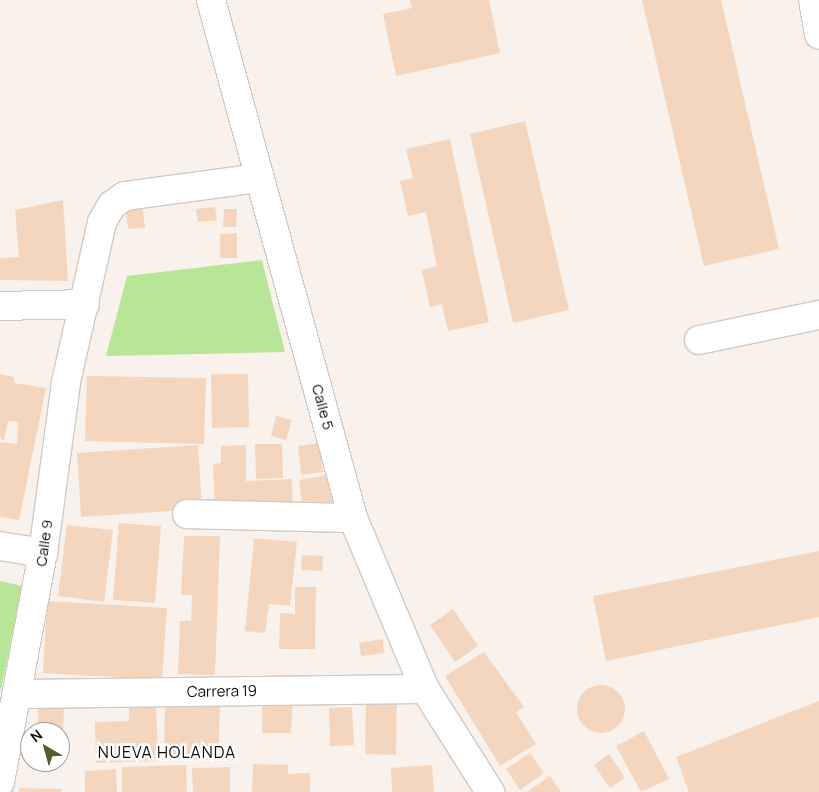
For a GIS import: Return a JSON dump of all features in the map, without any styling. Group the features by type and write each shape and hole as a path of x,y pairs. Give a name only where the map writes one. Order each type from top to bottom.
{"street":[{"name":"Calle 5","path":"211,0 354,518 425,689 490,792"},
{"path":"813,0 819,34"},
{"name":"Calle 9","path":"0,782 43,554 66,382 102,222 112,205 125,196 259,178"},
{"path":"0,306 85,304"},
{"path":"699,340 819,315"},
{"path":"187,514 354,518"},
{"path":"0,546 43,554"},
{"name":"Carrera 19","path":"18,694 425,689"}],"green space":[{"path":"262,260 285,352 106,356 127,276"},
{"path":"0,581 22,586 1,690 0,689"}],"building":[{"path":"410,0 489,0 500,53 396,76 383,14 412,8"},
{"path":"642,0 721,0 779,249 704,266"},
{"path":"525,121 569,310 513,323 470,134"},
{"path":"450,139 489,322 448,331 442,304 430,307 422,270 437,266 426,212 408,216 400,181 413,178 406,149"},
{"path":"63,200 68,281 0,280 0,258 19,257 15,210"},
{"path":"142,200 145,228 128,229 125,201"},
{"path":"215,207 217,220 198,222 196,209"},
{"path":"224,209 237,209 236,227 223,227"},
{"path":"237,233 237,258 220,258 220,234"},
{"path":"0,374 14,377 14,383 46,388 19,520 0,517 0,442 17,444 18,422 8,421 4,441 0,438"},
{"path":"211,374 248,374 249,427 212,428"},
{"path":"87,376 206,378 204,444 85,441"},
{"path":"276,416 292,420 286,440 271,436"},
{"path":"319,443 323,472 301,475 298,446"},
{"path":"255,444 282,444 283,478 256,479"},
{"path":"198,445 202,509 81,517 77,453"},
{"path":"246,445 246,481 292,479 293,511 215,513 213,464 221,463 221,446"},
{"path":"328,475 333,508 303,512 299,480"},
{"path":"119,523 161,526 155,603 113,600"},
{"path":"67,525 113,530 104,602 58,596"},
{"path":"184,536 220,536 215,675 178,674 180,621 191,621 192,595 181,595"},
{"path":"254,538 297,542 290,606 269,604 265,633 245,631"},
{"path":"819,551 819,617 606,661 593,596"},
{"path":"302,555 323,556 322,571 301,570"},
{"path":"295,587 316,587 315,649 279,649 280,613 295,614"},
{"path":"47,601 167,608 162,680 43,673"},
{"path":"453,609 478,646 455,662 430,625"},
{"path":"383,639 384,653 361,656 359,643"},
{"path":"484,652 524,707 516,712 536,744 500,766 445,676"},
{"path":"601,685 610,687 618,692 623,700 625,709 623,718 618,726 610,731 601,733 592,731 584,726 579,718 577,709 579,700 584,692 592,687"},
{"path":"397,694 396,755 365,754 366,703"},
{"path":"262,698 293,698 291,733 262,733"},
{"path":"129,700 156,700 158,761 96,763 95,722 129,721"},
{"path":"819,701 819,792 689,792 676,757"},
{"path":"165,702 220,704 218,760 164,759"},
{"path":"38,705 64,705 63,722 38,722"},
{"path":"352,707 354,745 330,746 329,708"},
{"path":"644,731 669,779 641,792 616,746"},
{"path":"530,753 544,773 520,790 506,769"},
{"path":"609,754 625,778 610,788 594,765"},
{"path":"253,764 288,765 288,774 310,773 310,792 252,792"},
{"path":"186,765 187,792 122,792 122,767"},
{"path":"432,765 434,792 392,792 391,768"},
{"path":"230,767 230,792 193,792 192,768"},
{"path":"116,769 117,792 85,792 85,771"},
{"path":"550,776 561,792 527,792"},
{"path":"19,788 62,789 61,792 19,792"}],"district":[{"name":"NUEVA HOLANDA","path":"167,752"}]}
